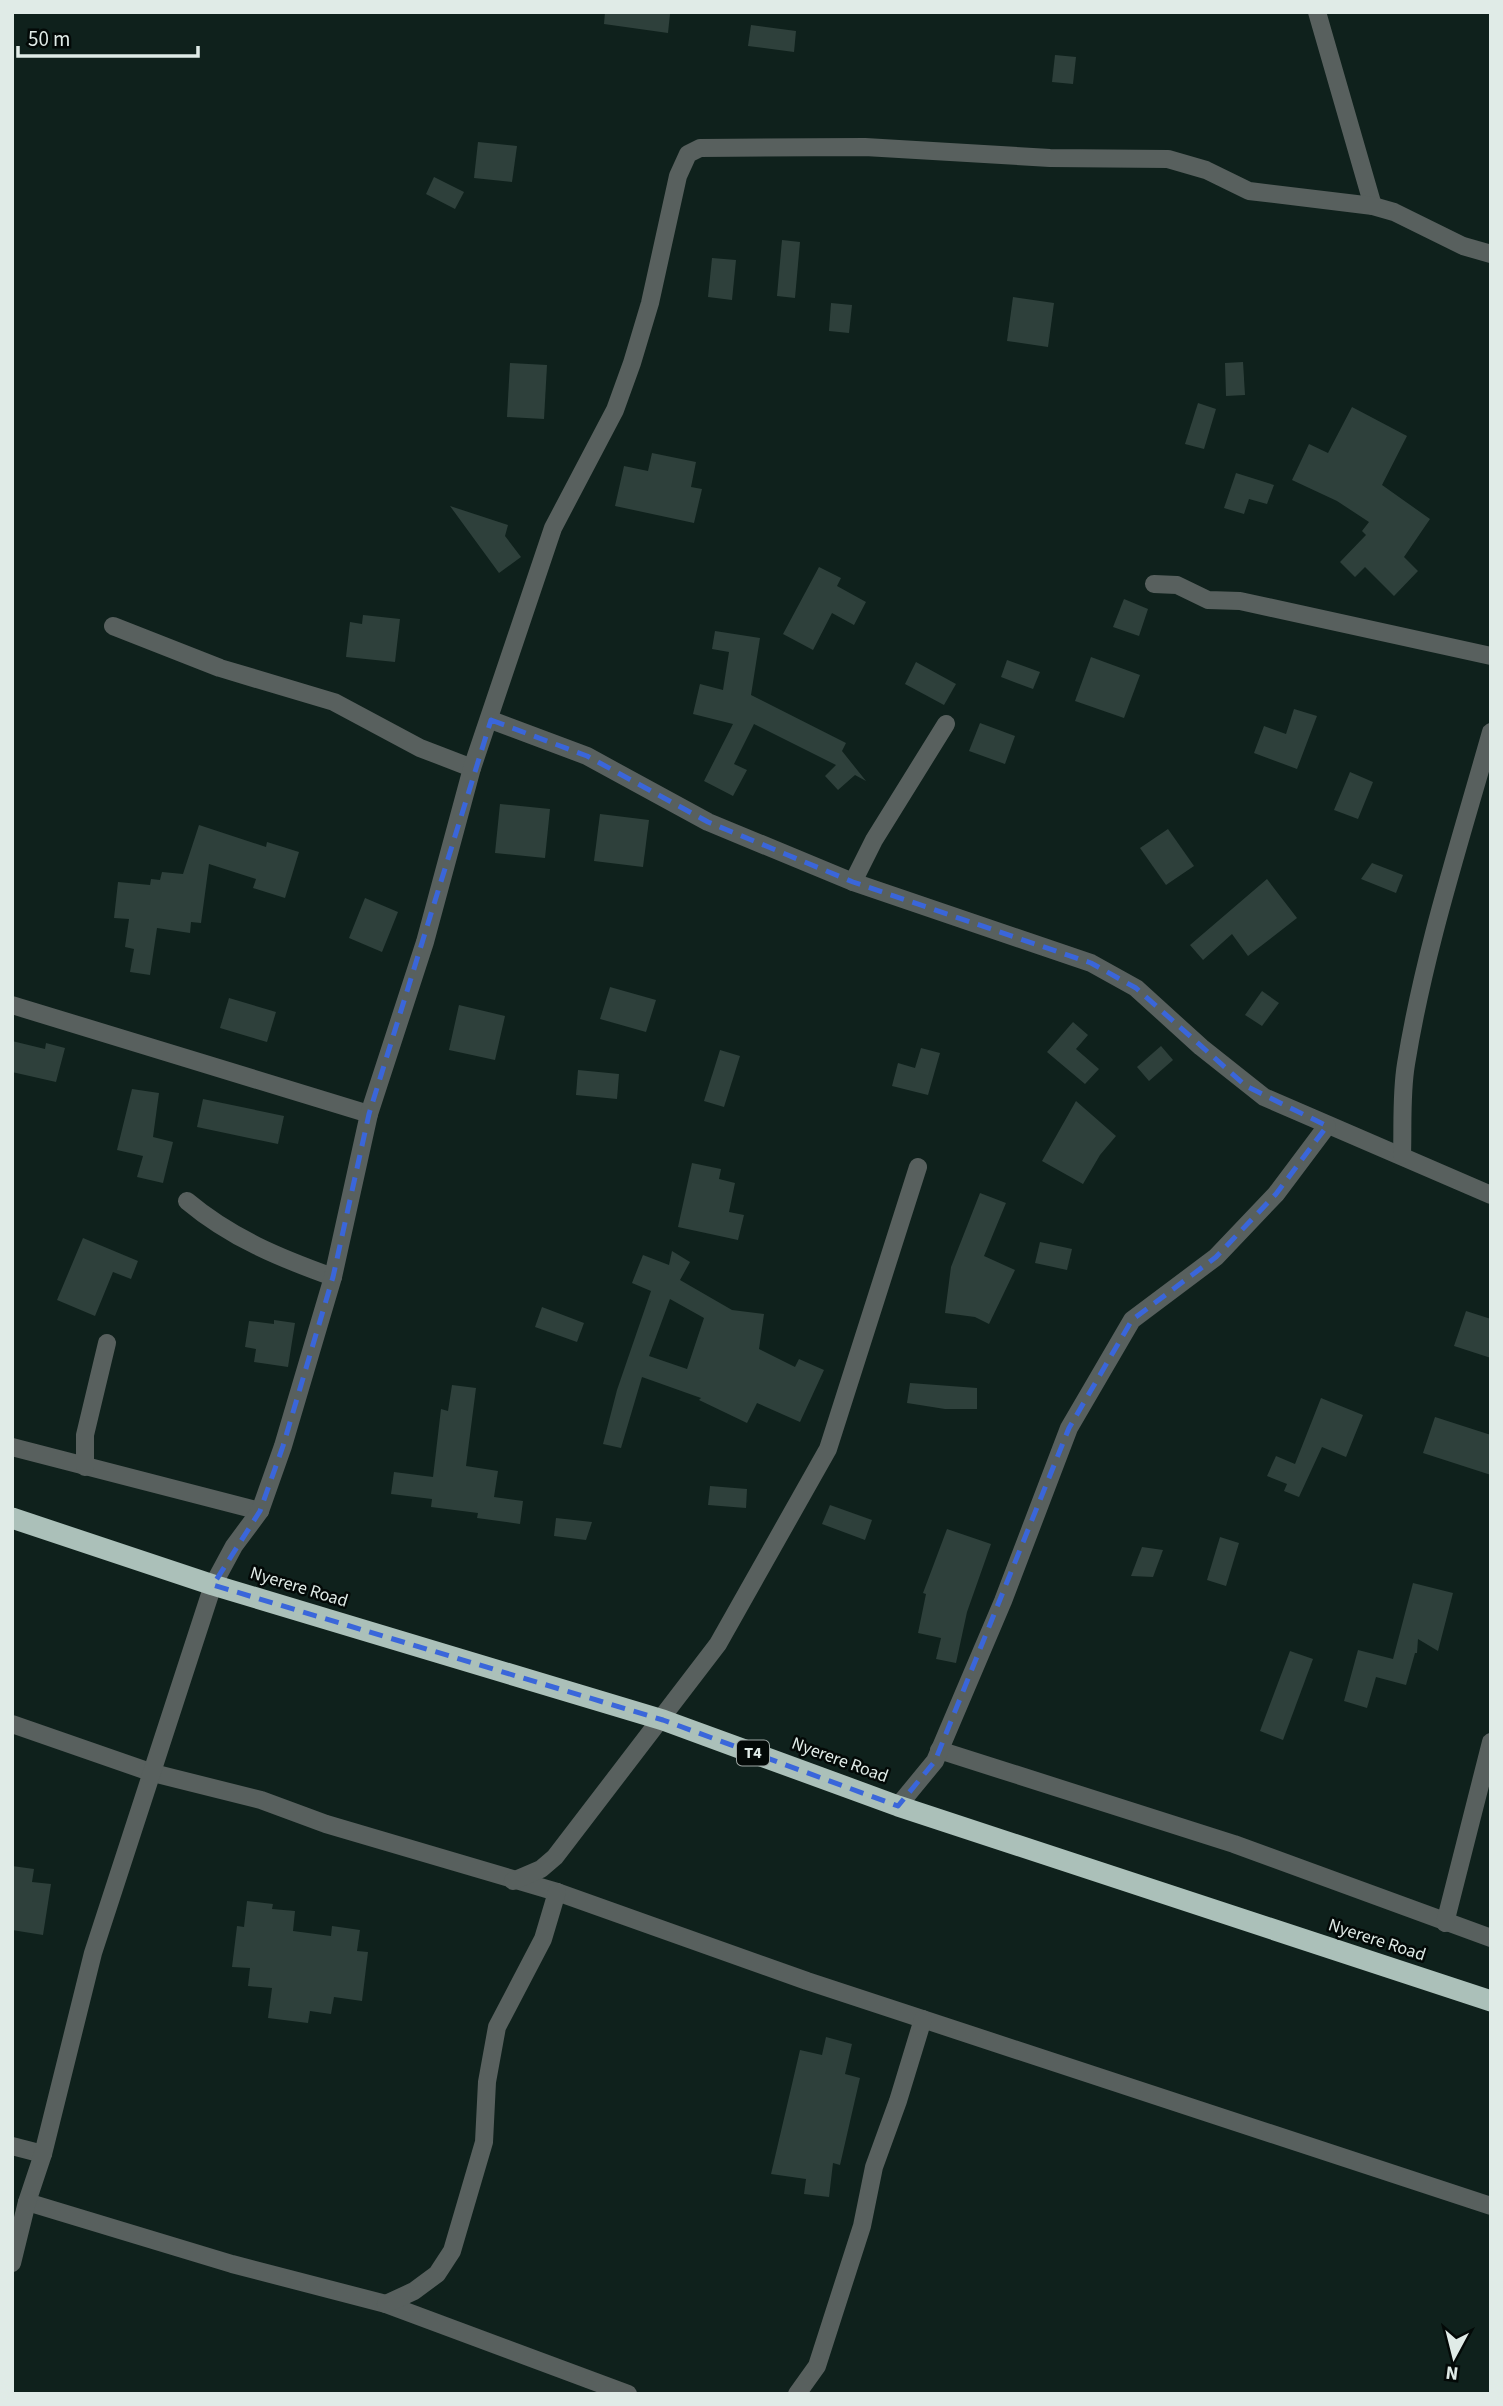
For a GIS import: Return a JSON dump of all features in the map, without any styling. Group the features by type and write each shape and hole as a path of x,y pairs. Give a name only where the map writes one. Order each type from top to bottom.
{"highway":[{"name":"Nyerere Road","path":"12,1518 213,1585 663,1720 898,1806 1491,2001"}],"street":[{"path":"1317,12 1373,205"},
{"path":"12,2263 27,2202 43,2154 93,1953 213,1585 234,1546 260,1511 283,1446 333,1277 369,1114 425,942 472,768 491,720 553,528 615,410 632,363 650,303 678,176 688,154 700,148 865,147 1050,158 1168,159 1206,170 1249,191 1373,205 1394,212 1463,246 1491,254"},
{"path":"1154,584 1177,585 1203,599 1240,601 1491,656"},
{"path":"113,626 220,668 334,702 420,748 472,768"},
{"path":"491,720 587,756 708,822 853,882 1069,955 1110,972 1136,988 1246,1086 1264,1097 1402,1156 1455,1182 1491,1195"},
{"path":"853,882 874,840 946,724"},
{"path":"1402,1156 1403,1092 1410,1042 1429,953 1491,732"},
{"path":"12,1005 369,1114"},
{"path":"898,1806 934,1761 1003,1601 1069,1428 1126,1329 1140,1311 1198,1271 1241,1232 1276,1194 1327,1126"},
{"path":"513,1881 541,1869 555,1857 663,1720 718,1644 828,1449 918,1167"},
{"path":"187,1201 213,1224 242,1241 333,1277"},
{"path":"85,1467 85,1435 107,1343"},
{"path":"12,1447 260,1511"},
{"path":"12,1724 153,1773 261,1800 326,1824 557,1892 807,1981 1491,2206"},
{"path":"1445,1923 1491,1742"},
{"path":"939,1750 1234,1844 1353,1885 1445,1923 1491,1938"},
{"path":"386,2304 414,2291 437,2274 452,2251 484,2142 487,2082 497,2027 543,1939 557,1892"},
{"path":"797,2394 817,2366 862,2226 874,2167 923,2019"},
{"path":"12,2146 43,2154"},
{"path":"27,2202 232,2264 386,2304 628,2394"}],"highlighted area":[{"path":"491,720 587,756 708,822 853,882 1091,963 1136,988 1246,1086 1327,1126 1276,1194 1216,1257 1132,1320 1069,1428 935,1761 898,1806 663,1720 213,1585 260,1511 283,1446 333,1277 369,1114"}],"building":[{"path":"605,12 670,14 668,33 604,24"},
{"path":"751,25 796,31 794,52 748,46"},
{"path":"1055,55 1076,57 1073,84 1052,82"},
{"path":"478,142 517,146 512,182 474,178"},
{"path":"434,177 464,192 455,209 426,194"},
{"path":"782,240 800,242 795,298 777,296"},
{"path":"712,258 736,260 732,300 708,297"},
{"path":"1013,297 1054,303 1048,347 1007,341"},
{"path":"831,303 852,305 849,333 829,331"},
{"path":"1243,362 1245,395 1226,396 1225,363"},
{"path":"510,363 547,365 544,419 507,417"},
{"path":"1198,403 1216,409 1204,449 1185,444"},
{"path":"1352,407 1407,436 1382,485 1430,519 1404,557 1418,571 1394,596 1365,567 1355,577 1340,562 1366,535 1362,531 1369,522 1337,501 1292,480 1309,444 1328,453"},
{"path":"652,453 696,462 691,487 702,489 694,523 615,506 624,466 648,471"},
{"path":"1236,473 1274,485 1267,504 1249,499 1244,514 1224,508"},
{"path":"450,506 508,525 505,536 521,557 499,573"},
{"path":"819,567 841,578 837,586 866,602 854,625 832,613 813,650 783,634"},
{"path":"1124,599 1148,609 1139,636 1113,627"},
{"path":"363,615 400,619 395,662 346,657 350,622 362,624"},
{"path":"715,631 760,638 751,695 846,743 842,751 866,781 855,775 838,790 825,776 836,765 754,724 734,764 747,770 733,796 704,781 733,724 693,714 700,684 723,690 729,652 712,649"},
{"path":"1091,657 1140,675 1124,718 1075,701"},
{"path":"1007,660 1040,672 1033,689 1001,677"},
{"path":"916,662 956,684 944,705 905,684"},
{"path":"1294,709 1317,716 1297,769 1254,753 1264,726 1286,734"},
{"path":"980,723 1015,736 1005,764 969,751"},
{"path":"1350,772 1373,782 1358,819 1334,810"},
{"path":"500,804 550,809 545,858 495,853"},
{"path":"600,814 649,820 643,867 594,861"},
{"path":"199,825 266,847 267,842 299,852 285,898 253,888 256,879 209,864 201,923 191,922 190,933 157,928 150,975 130,972 134,949 125,947 129,919 114,918 118,882 150,885 151,879 160,880 162,872 183,874"},
{"path":"1168,829 1194,866 1166,885 1140,848"},
{"path":"1372,863 1403,875 1396,893 1361,879"},
{"path":"1267,879 1297,918 1248,956 1232,934 1203,960 1190,945"},
{"path":"365,898 398,912 382,952 349,938"},
{"path":"610,987 656,1000 646,1032 600,1019"},
{"path":"1262,991 1279,1003 1262,1026 1245,1015"},
{"path":"229,998 276,1012 267,1042 220,1028"},
{"path":"459,1005 505,1016 495,1060 449,1050"},
{"path":"1073,1022 1088,1035 1076,1049 1099,1069 1085,1084 1047,1052"},
{"path":"12,1041 45,1049 46,1043 65,1048 56,1082 12,1072"},
{"path":"1161,1046 1173,1060 1149,1081 1137,1067"},
{"path":"921,1048 940,1053 928,1095 892,1086 898,1063 915,1068"},
{"path":"720,1050 740,1056 724,1107 704,1101"},
{"path":"578,1070 619,1074 617,1099 576,1095"},
{"path":"132,1089 159,1093 153,1137 173,1142 163,1183 137,1177 143,1156 117,1150"},
{"path":"203,1099 284,1116 278,1144 197,1127"},
{"path":"1076,1101 1116,1136 1100,1155 1083,1184 1042,1161"},
{"path":"692,1163 721,1169 719,1179 735,1183 729,1212 744,1215 738,1240 678,1227"},
{"path":"980,1193 1006,1203 984,1256 1015,1270 989,1324 975,1317 945,1313 951,1267"},
{"path":"83,1238 138,1261 131,1279 113,1272 95,1316 57,1300"},
{"path":"1040,1242 1072,1249 1067,1270 1035,1263"},
{"path":"672,1251 690,1262 680,1280 732,1310 764,1314 759,1349 795,1367 799,1359 824,1370 800,1422 757,1403 747,1423 699,1400 701,1398 642,1377 621,1448 603,1444 617,1390 651,1291 632,1283 643,1255 669,1265","holes":["670,1299 704,1318 687,1369 649,1356"]},
{"path":"542,1307 584,1323 577,1342 535,1327"},
{"path":"1466,1311 1491,1319 1491,1358 1454,1346"},
{"path":"274,1320 295,1323 288,1367 254,1362 256,1349 245,1347 249,1321 274,1324"},
{"path":"910,1383 977,1388 977,1409 945,1409 907,1403"},
{"path":"452,1385 476,1388 466,1466 498,1471 494,1497 523,1501 520,1524 477,1518 478,1513 431,1507 432,1499 391,1494 394,1472 433,1477 441,1409 448,1411"},
{"path":"1321,1398 1363,1415 1346,1457 1322,1447 1299,1497 1284,1491 1287,1484 1267,1476 1276,1456 1295,1464"},
{"path":"1435,1417 1491,1435 1491,1475 1423,1453"},
{"path":"710,1486 747,1489 746,1508 708,1505"},
{"path":"830,1505 872,1520 865,1540 822,1524"},
{"path":"556,1518 592,1522 586,1540 554,1536"},
{"path":"947,1529 991,1544 967,1612 956,1663 936,1659 941,1638 918,1633 926,1594 923,1593"},
{"path":"1220,1537 1239,1543 1226,1586 1207,1580"},
{"path":"1142,1547 1163,1550 1153,1577 1131,1576"},
{"path":"1413,1583 1453,1593 1438,1651 1418,1639 1417,1653 1406,1685 1376,1677 1367,1708 1344,1701 1358,1650 1393,1659"},
{"path":"1290,1651 1313,1659 1283,1740 1260,1731"},
{"path":"12,1866 34,1869 32,1882 51,1884 43,1935 12,1930"},
{"path":"247,1901 273,1904 272,1909 295,1911 293,1931 331,1936 332,1926 360,1930 357,1951 368,1952 362,2001 334,1997 331,2014 310,2011 308,2023 268,2018 272,1988 248,1986 250,1968 232,1967 237,1926 244,1927"},
{"path":"826,2037 852,2044 845,2074 860,2078 840,2165 833,2163 829,2197 804,2194 806,2179 771,2174 800,2050 822,2055"}]}
